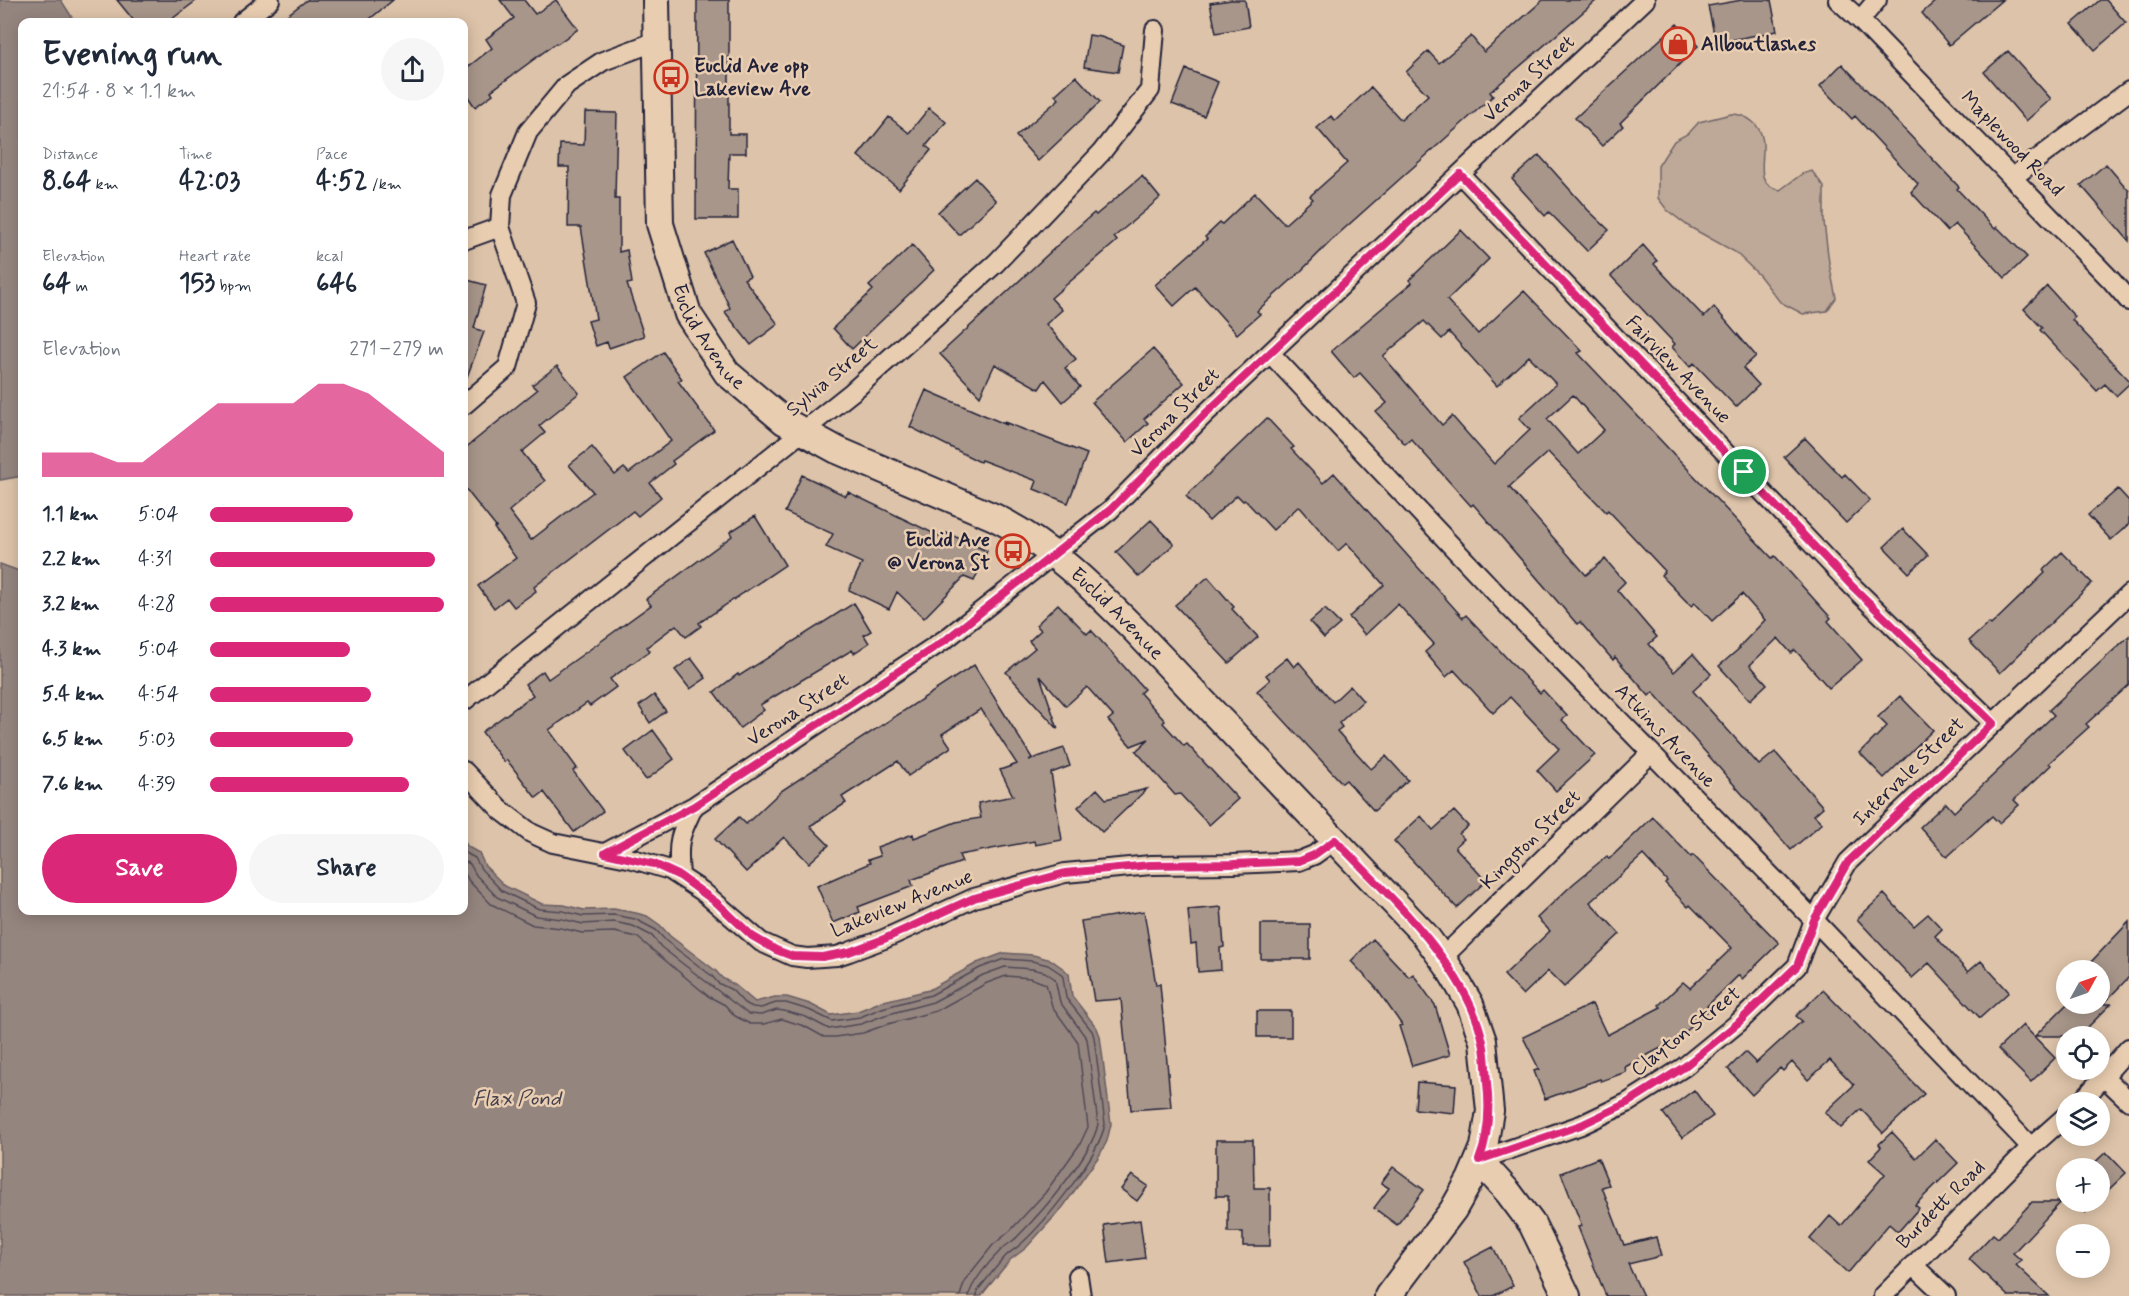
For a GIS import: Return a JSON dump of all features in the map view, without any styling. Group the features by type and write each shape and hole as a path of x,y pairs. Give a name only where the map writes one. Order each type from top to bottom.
{"street":[{"path":"247,18 270,0"},
{"name":"Euclid Avenue","path":"656,0 660,224 688,314 727,373 784,421 802,431 837,450 994,517 1019,530 1053,554 1097,592 1134,629 1425,935 1470,1004 1483,1041 1490,1112 1484,1147 1470,1180 1453,1210 1388,1296"},
{"name":"Verona Street","path":"605,853 694,806 947,639 1110,510 1205,414 1646,0"},
{"path":"1838,0 1860,20 1877,0"},
{"name":"Maplewood Road","path":"1860,20 2013,177 2129,301"},
{"name":"Sylvia Street","path":"468,698 852,392 996,262 1101,153 1150,90 1155,30"},
{"path":"468,402 508,367 526,303 500,227 502,195 528,132 567,85 603,61 657,41"},
{"path":"2013,177 2129,91"},
{"name":"Fairview Avenue","path":"1460,174 1851,585 1993,723"},
{"path":"468,239 500,227"},
{"name":"Atkins Avenue","path":"1270,353 1511,609 1814,920 2031,1148"},
{"name":"Intervale Street","path":"1814,920 1848,862 2129,594"},
{"name":"Kingston Street","path":"1442,958 1651,753"},
{"name":"Lakeview Avenue","path":"468,775 501,810 531,833 553,843 654,864 680,876 717,903 761,942 792,956 822,957 849,952 884,939 974,898 1065,873 1150,865 1299,861 1314,855 1335,840"},
{"path":"680,876 678,853 680,835 694,806"},
{"name":"Clayton Street","path":"1479,1160 1607,1114 1677,1072 1738,1023 1797,966 1814,920"},
{"path":"2110,1070 2129,1048"},
{"path":"2090,1092 2101,1080"},
{"path":"2107,1080 2129,1101"},
{"name":"Burdett Road","path":"1883,1296 2056,1125"},
{"path":"1479,1160 1508,1192 1532,1224 1567,1296"},
{"path":"1913,1265 1946,1296"},
{"path":"1077,1276 1081,1296"}],"shaded area":[{"path":"1731,114 1748,118 1760,131 1763,141 1762,171 1764,179 1770,186 1780,190 1802,174 1812,171 1824,187 1824,222 1836,298 1827,311 1803,314 1780,302 1759,275 1735,252 1688,226 1667,210 1658,198 1658,166 1674,141 1689,133 1699,122"}],"water":[{"path":"0,0 61,0 72,18 18,18 18,477 0,480"},
{"name":"Flax Pond","path":"0,564 18,571 18,915 468,915 468,847 479,853 485,866 505,886 542,904 564,905 584,910 614,909 647,916 755,1002 775,997 787,997 810,1004 831,1015 858,1011 880,1002 929,990 977,963 1004,953 1033,955 1051,960 1069,974 1072,996 1097,1028 1100,1036 1111,1124 1107,1141 1063,1207 1026,1248 1010,1260 981,1296 0,1296"}],"building":[{"path":"117,0 197,0 173,18 132,18"},
{"path":"307,0 393,0 371,18 283,18"},
{"path":"500,0 524,0 535,14 556,0 578,29 491,91 493,94 475,107 468,97 468,67 492,48 486,39 514,18"},
{"path":"697,0 729,0 729,134 746,134 746,153 729,153 728,189 738,189 738,219 696,219"},
{"path":"1245,0 1249,27 1216,33 1210,3"},
{"path":"1543,0 1597,0 1490,92 1493,96 1336,236 1257,311 1260,314 1237,334 1195,287 1174,306 1155,285 1255,193 1285,224 1313,199 1310,196 1347,163 1317,128 1331,116 1335,121 1371,87 1401,120 1428,95 1406,72 1428,51 1439,63 1471,36 1484,52"},
{"path":"1742,0 1771,0 1777,31 1716,43 1708,6"},
{"path":"1937,0 2002,0 1949,45 1922,13"},
{"path":"2100,0 2106,0 2126,23 2095,50 2072,24"},
{"path":"1677,24 1698,46 1620,123 1623,126 1602,146 1575,118"},
{"path":"1089,35 1123,45 1118,72 1084,67"},
{"path":"2008,51 2051,99 2026,121 1984,72"},
{"path":"1842,64 1959,187 1957,189 1995,229 1997,227 2027,257 2005,278 1955,224 1947,231 1911,192 1918,184 1855,116 1852,119 1820,86"},
{"path":"1186,69 1218,82 1204,116 1172,104"},
{"path":"1076,76 1100,102 1038,161 1016,136 1059,99 1055,95"},
{"path":"929,108 946,122 926,146 931,150 899,189 858,156 889,117 909,133"},
{"path":"585,112 617,113 615,199 619,199 619,252 627,250 632,283 627,284 644,336 609,348 607,342 596,346 588,321 596,319 581,227 568,227 569,167 559,167 560,144 584,145"},
{"path":"1539,155 1609,230 1587,251 1549,212 1545,216 1512,179"},
{"path":"2106,164 2129,191 2129,241 2081,185"},
{"path":"1142,176 1160,198 1114,237 1117,241 1051,298 1062,310 1046,324 1076,359 1065,368 1080,387 1063,402 1045,380 1039,389 995,364 980,396 940,354 1072,232"},
{"path":"975,178 996,201 959,235 938,212"},
{"path":"1461,230 1489,259 1447,300 1478,334 1524,291 1582,351 1578,353 1772,558 1775,556 1831,618 1828,621 1862,660 1829,688 1795,650 1791,653 1778,638 1750,665 1767,684 1750,700 1719,666 1740,648 1765,620 1742,594 1712,621 1695,603 1691,606 1661,575 1665,571 1608,510 1606,512 1548,452 1509,487 1586,575 1605,559 1625,582 1617,590 1657,637 1649,644 1674,672 1693,654 1711,674 1693,691 1759,765 1775,752 1823,807 1814,815 1822,823 1791,850 1653,692 1649,696 1580,622 1577,624 1473,504 1471,506 1411,439 1405,444 1376,412 1387,403 1360,373 1354,378 1331,351 1412,283 1409,280","holes":["1424,321 1442,339 1449,332 1497,386 1529,356 1556,384 1519,418 1530,430 1494,464 1452,416 1442,425 1383,356","1573,395 1604,430 1578,454 1547,419"]},
{"path":"732,239 750,276 744,279 778,324 751,345 725,312 730,308 704,253"},
{"path":"912,245 934,270 852,349 833,328 873,290 869,286"},
{"path":"1643,245 1657,261 1654,264 1704,317 1714,307 1756,356 1743,368 1759,385 1736,407 1694,363 1690,367 1672,347 1675,344 1611,276"},
{"path":"468,280 486,285 474,328 484,332 468,374"},
{"path":"2047,286 2075,317 2072,320 2129,380 2129,384 2116,396 2105,384 2097,391 2040,330 2042,328 2024,309"},
{"path":"1153,349 1184,383 1144,419 1148,423 1127,442 1092,402"},
{"path":"663,352 682,379 678,381 714,430 672,461 674,464 650,483 661,497 638,516 633,511 534,587 536,591 514,607 507,598 494,608 478,586 516,558 494,528 496,527 468,492 468,446 537,390 532,385 557,366 579,393 539,426 545,433 522,452 545,481 509,511 531,540 593,492 569,465 592,447 615,475 624,468 629,473 671,441 627,377"},
{"path":"926,390 1007,425 1004,422 1087,454 1068,503 1034,489 1037,481 981,460 980,462 910,427"},
{"path":"1267,418 1294,447 1291,449 1323,483 1334,473 1463,618 1466,615 1540,693 1543,690 1567,716 1562,720 1595,755 1556,791 1537,770 1559,749 1510,697 1493,713 1454,670 1446,677 1425,652 1434,644 1398,604 1365,635 1349,617 1384,585 1347,543 1338,551 1299,506 1273,530 1245,500 1243,501 1237,495 1209,521 1186,496"},
{"path":"1805,438 1842,477 1845,474 1870,500 1846,523 1784,457"},
{"path":"802,475 846,496 848,492 945,539 947,533 987,551 974,581 964,577 924,618 897,592 889,609 849,590 862,563 826,547 833,534 785,512"},
{"path":"2118,489 2129,501 2129,524 2111,540 2088,515"},
{"path":"755,516 785,565 699,623 701,626 686,637 676,625 647,647 650,651 610,679 616,687 590,706 587,703 549,730 577,768 573,771 603,811 574,832 544,792 536,798 507,760 504,762 482,732 533,695 525,684 543,671 548,679 651,605 646,599 732,536 730,532"},
{"path":"1151,520 1174,544 1139,577 1116,552"},
{"path":"1903,529 1928,555 1909,573 1884,547"},
{"path":"2062,552 2092,583 2000,673 1969,641 1989,623 1991,625 2045,573 2043,570"},
{"path":"1208,577 1234,607 1232,609 1258,637 1229,663 1175,605"},
{"path":"854,603 871,631 864,635 869,643 854,653 852,650 760,705 764,710 740,728 714,692 738,674 739,676"},
{"path":"1058,604 1087,634 1091,630 1144,689 1140,693 1165,721 1163,723 1184,746 1187,744 1238,799 1209,825 1180,794 1175,795 1136,751 1149,739 1131,746 1108,720 1113,716 1087,687 1066,706 1040,676 1058,729 1006,672 1035,648 1029,641 1041,630 1036,625"},
{"path":"1325,609 1340,624 1324,638 1310,622"},
{"path":"2129,636 2129,685 2086,724 2089,727 2049,763 2051,765 2014,800 2019,805 1999,823 1992,816 1947,857 1920,827 1946,803 1954,812 2054,715 2049,710"},
{"path":"691,658 706,678 690,689 675,670"},
{"path":"1287,658 1294,667 1299,662 1333,702 1350,686 1363,701 1339,723 1342,727 1337,731 1371,769 1386,756 1408,780 1374,811 1346,780 1342,783 1257,691 1270,680 1266,675"},
{"path":"974,665 1032,758 1029,760 1064,748 1070,766 1051,773 1062,840 1035,845 1034,841 959,855 962,862 911,880 913,886 858,907 860,912 833,923 817,886 870,863 868,860 880,856 877,847 913,834 914,838 956,822 981,818 978,803 1013,796 1000,770 1017,764 981,709 942,734 951,747 908,776 898,761 842,797 846,803 810,826 829,845 809,863 784,837 746,872 715,839 739,817 746,824 781,791"},
{"path":"654,695 666,711 650,723 639,706"},
{"path":"1900,696 1933,730 1884,778 1860,753 1887,726 1878,717"},
{"path":"653,730 674,759 646,780 625,751"},
{"path":"1097,789 1106,799 1147,789 1102,832 1078,807"},
{"path":"1454,811 1468,826 1459,834 1464,839 1455,847 1486,881 1457,908 1394,841 1421,816 1433,830"},
{"path":"1653,817 1779,943 1742,979 1739,975 1707,1006 1710,1009 1678,1039 1625,1067 1626,1072 1545,1099 1534,1071 1539,1069 1523,1037 1592,1004 1607,1035 1661,1007 1659,1005 1683,982 1690,988 1732,948 1665,883 1667,881 1643,855 1590,902 1620,934 1564,987 1548,971 1523,995 1504,975 1550,931 1537,918 1607,856 1609,859"},
{"path":"1884,894 1914,926 1928,914 1942,929 1935,936 1968,972 1981,961 2009,992 1980,1018 1929,963 1912,978 1857,919"},
{"path":"1221,907 1224,947 1220,948 1221,970 1198,972 1196,943 1191,944 1188,910"},
{"path":"1144,911 1156,985 1160,984 1171,1107 1131,1110 1121,999 1094,1001 1081,921"},
{"path":"2129,922 2129,977 2110,997 2110,960 2093,960"},
{"path":"1261,924 1310,924 1310,959 1261,959"},
{"path":"1373,939 1409,977 1413,974 1435,1005 1450,1055 1412,1066 1399,1026 1402,1025 1376,988 1351,961"},
{"path":"1823,990 1924,1094 1883,1133 1861,1109 1841,1128 1825,1112 1854,1085 1830,1060 1808,1080 1792,1062 1783,1071 1780,1068 1752,1095 1728,1069 1745,1052 1756,1063 1802,1021 1796,1016"},
{"path":"1257,1011 1291,1011 1291,1037 1257,1037"},
{"path":"2057,1014 2101,1014 2089,1026 2056,1026 2056,1036 2035,1036"},
{"path":"2023,1025 2055,1058 2031,1082 1998,1049"},
{"path":"1417,1082 1456,1085 1454,1113 1415,1109"},
{"path":"1694,1090 1713,1116 1682,1138 1663,1113"},
{"path":"1892,1132 1916,1158 1935,1139 1958,1163 1915,1205 1919,1208 1898,1232 1889,1224 1848,1273 1810,1239 1830,1216 1841,1226 1885,1174 1869,1160 1881,1147 1879,1144"},
{"path":"1216,1140 1253,1140 1254,1188 1270,1188 1270,1246 1243,1246 1243,1232 1228,1232 1228,1196 1216,1196"},
{"path":"2106,1152 2126,1173 2110,1188 2110,1158 2100,1158"},
{"path":"1598,1158 1609,1185 1602,1187 1624,1245 1656,1237 1661,1256 1628,1264 1643,1296 1606,1296 1578,1227 1582,1226 1561,1173"},
{"path":"1393,1167 1424,1190 1397,1225 1374,1208 1389,1188 1381,1183"},
{"path":"1132,1175 1148,1186 1137,1201 1121,1189"},
{"path":"2032,1202 2056,1202 2056,1207 2013,1253 2021,1260 2016,1265 2049,1296 2008,1296 1969,1259 1993,1234 1998,1238"},
{"path":"1140,1220 1145,1258 1109,1263 1104,1225"},
{"path":"1493,1247 1513,1286 1493,1296 1482,1296 1464,1262"}],"place":[{"name":"Allboutlashes","path":"1678,44"},
{"name":"Euclid Ave opp Lakeview Ave","path":"671,77"},
{"name":"Euclid Ave @ Verona St","path":"1013,551"}],"route":[{"path":"1460,174 1744,472 1851,585 1993,723 1848,862 1814,920 1797,966 1738,1023 1684,1067 1647,1092 1607,1114 1533,1142 1479,1160 1484,1147 1490,1112 1483,1041 1470,1004 1447,965 1425,935 1335,840 1314,855 1299,861 1150,865 1065,873 974,898 884,939 837,956 807,958 792,956 761,942 702,891 670,870 605,853 694,806 947,639 1110,510 1205,414 1460,174"}]}
